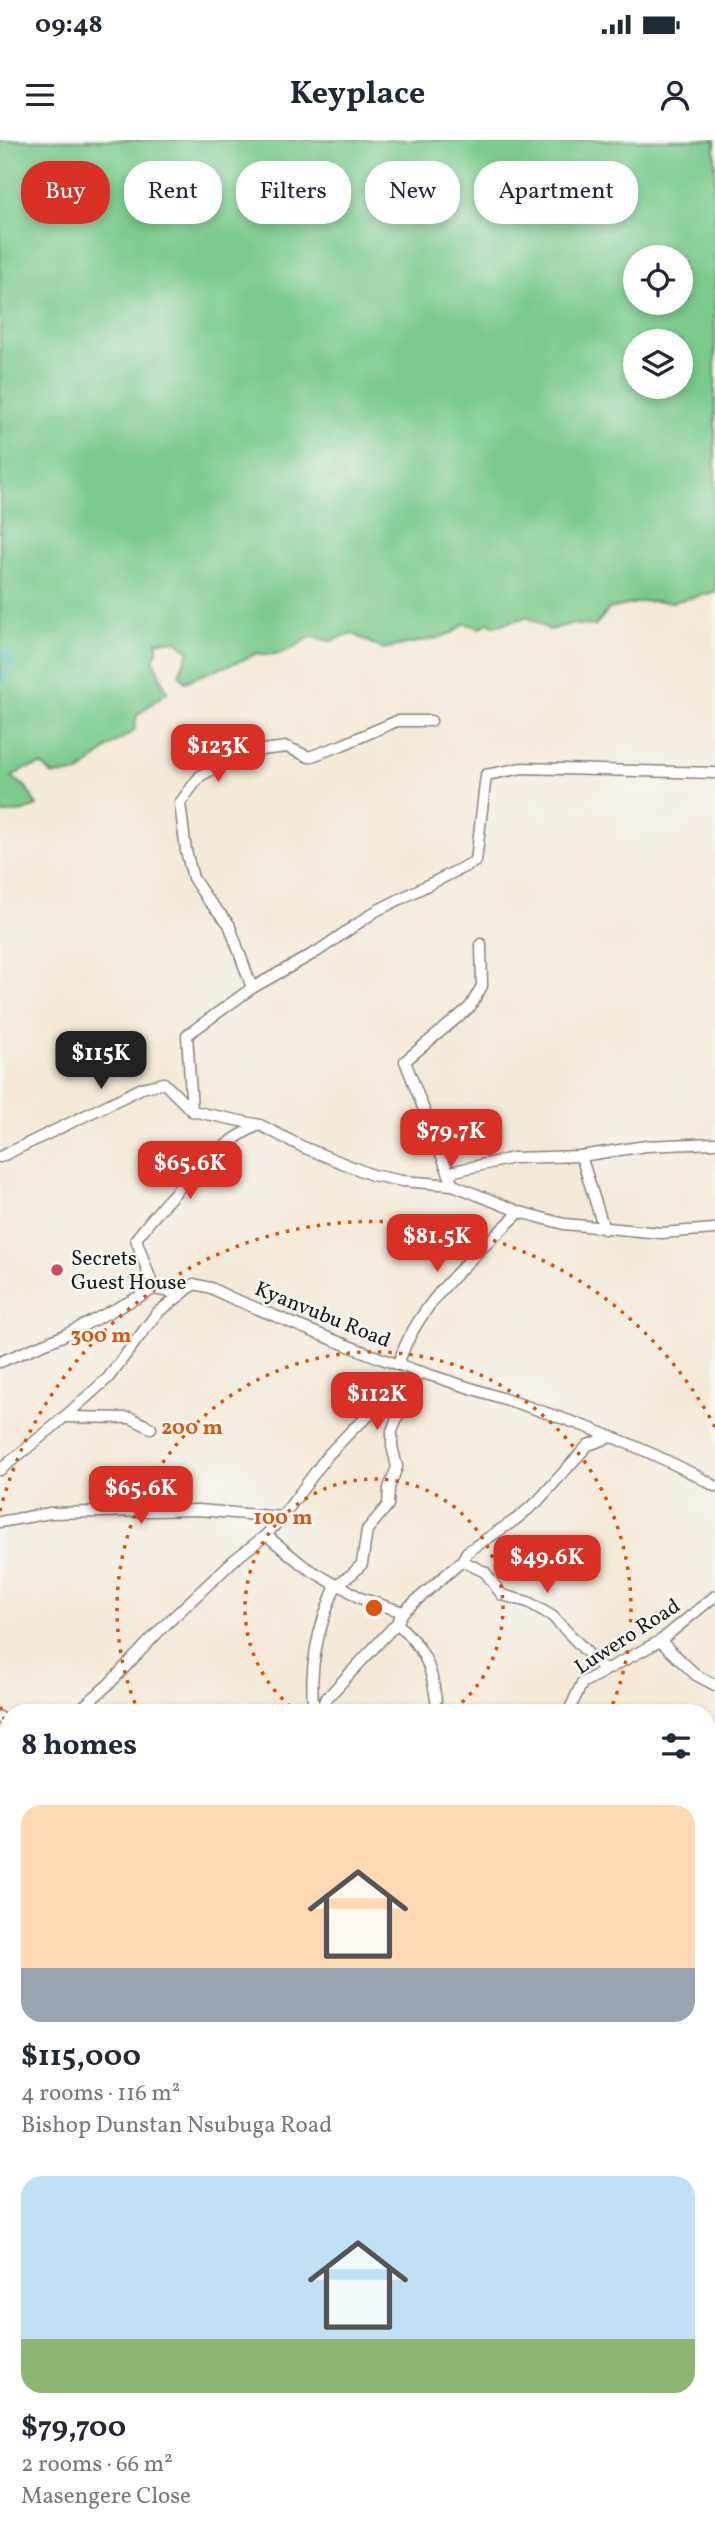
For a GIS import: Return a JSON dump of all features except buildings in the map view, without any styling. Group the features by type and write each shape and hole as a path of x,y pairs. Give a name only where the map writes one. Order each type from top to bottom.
{"street":[{"path":"253,988 229,924 193,878 186,851 180,803 200,776 244,752 287,747 309,757 397,720 431,721"},
{"path":"192,1111 187,1035 253,988 318,951 376,911 476,861 486,775 522,768 715,774"},
{"path":"453,1185 405,1060 470,1007 482,986 481,944"},
{"path":"0,1157 153,1084 164,1083 192,1111 260,1125 303,1147 372,1175 402,1181 453,1185 520,1212 564,1224 662,1233 715,1228"},
{"path":"0,1362 65,1335 154,1289 136,1239 220,1150 245,1131 260,1125"},
{"path":"450,1172 513,1158 581,1156 646,1146 715,1143"},
{"path":"581,1156 604,1229"},
{"path":"398,1364 407,1339 445,1287 520,1212"},
{"name":"Kyanvubu Road","path":"154,1289 182,1294 194,1284 211,1288 398,1364 503,1397 611,1437 686,1469 715,1486"},
{"path":"0,1470 108,1378 157,1313 182,1294"},
{"path":"86,1704 234,1560 266,1535 328,1455 354,1428 422,1372"},
{"path":"315,1704 312,1675 323,1615 336,1586 362,1564 367,1530 388,1505 389,1488 397,1464 392,1446 392,1431 403,1404 405,1385"},
{"path":"64,1417 131,1418 151,1429"},
{"path":"322,1704 397,1623 402,1612 462,1561 467,1552 537,1503 588,1445 611,1437"},
{"path":"0,1522 50,1513 186,1510 282,1517"},
{"path":"266,1535 304,1566 336,1586 343,1587 360,1598 402,1612"},
{"path":"462,1561 485,1572 502,1595 528,1602 552,1616 604,1670"},
{"name":"Luwero Road","path":"572,1704 582,1683 660,1641 715,1596"},
{"path":"397,1623 414,1640 426,1659 432,1671 436,1700"},
{"path":"660,1641 696,1675 715,1685"}],"green space":[{"path":"0,140 715,140 715,592 673,602 645,601 609,609 595,626 570,624 550,630 527,617 494,626 489,622 480,628 465,623 454,632 438,638 382,649 352,633 331,641 311,637 286,651 257,653 185,682 179,674 189,651 177,641 157,641 153,660 167,692 137,715 134,731 110,746 79,773 53,775 42,765 24,769 12,777 26,787 37,806 0,814"}],"waterway":[{"path":"0,660 9,648"},
{"path":"0,690 3,674 12,663 6,654"}],"place":[{"name":"Secrets Guest House","path":"57,1270"}]}
